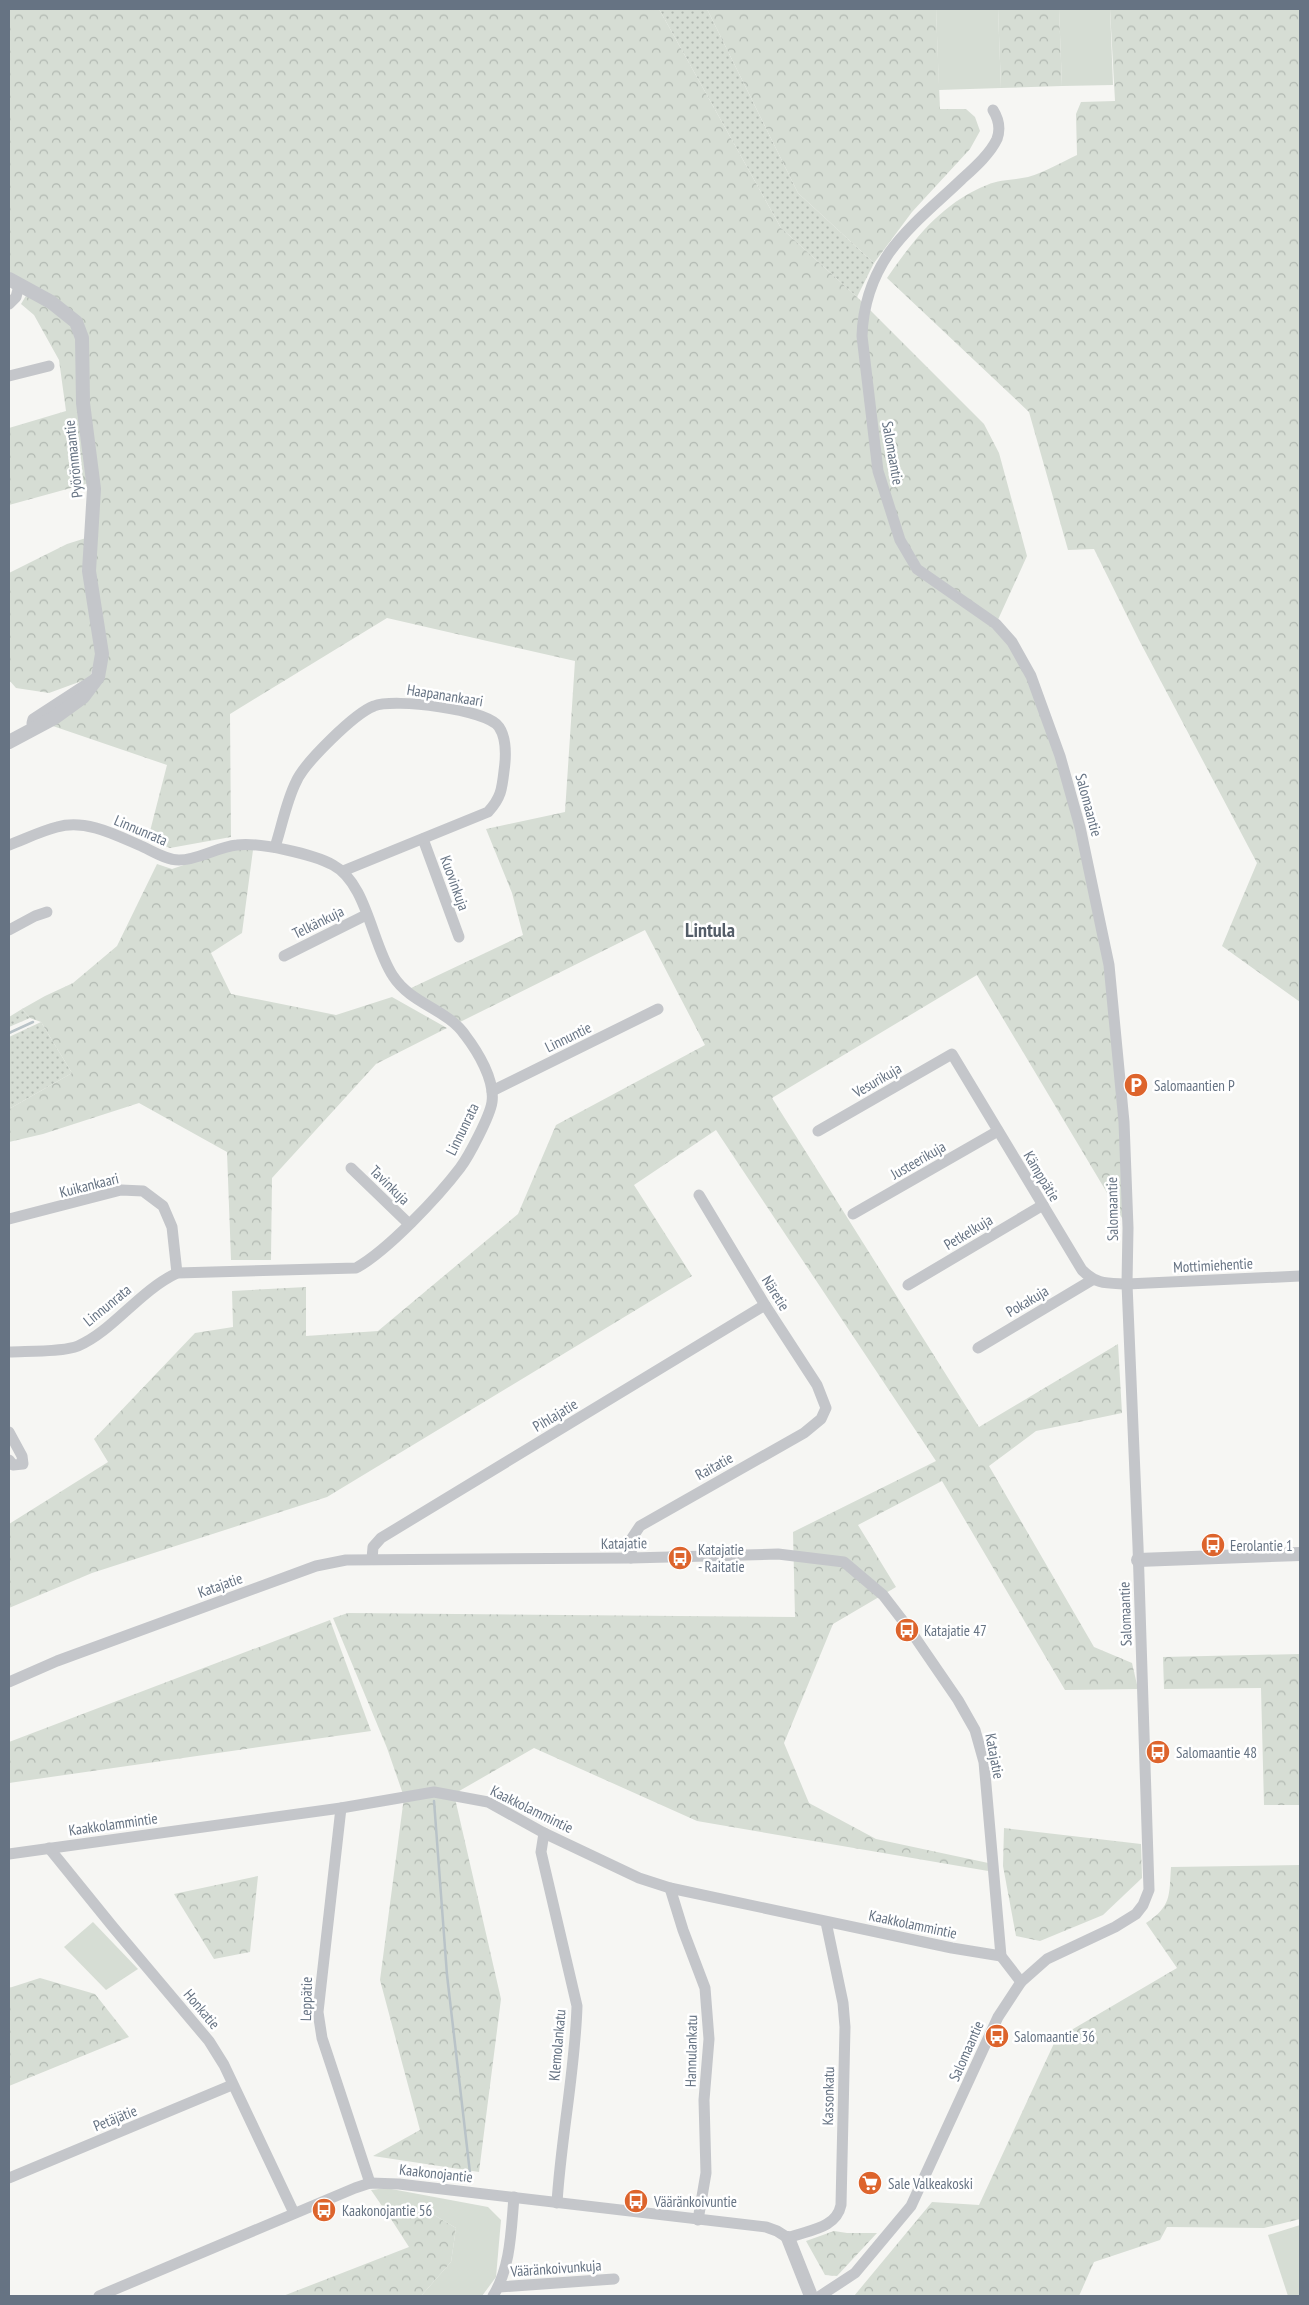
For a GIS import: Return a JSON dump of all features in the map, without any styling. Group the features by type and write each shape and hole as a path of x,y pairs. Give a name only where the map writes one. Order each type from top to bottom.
{"street":[{"name":"Salomaantie","path":"820,2296 829,2292 855,2273 911,2206 998,2017 1021,1982 1047,1959 1116,1927 1136,1914 1143,1905 1149,1890 1127,1284 1128,1228 1124,1122 1111,978 1080,827 1060,756 1030,676 1012,642 996,624 917,569 900,540 878,471 862,336 863,314 870,289 888,254 909,228 979,162 997,138 999,120 993,110"},
{"path":"9,304 16,297 14,282"},
{"name":"Pyörönmaantie","path":"9,742 54,718 83,697 98,677 102,654 89,571 94,489 83,403 82,338 76,322 51,302 14,282"},
{"path":"9,376 49,366"},
{"path":"34,729 33,719 98,677"},
{"name":"Haapanankaari","path":"275,847 296,781 309,762 360,715 374,706 394,702 438,707 488,717 498,726 505,742 505,765 498,801 488,812 351,866 343,871"},
{"name":"Linnunrata","path":"9,845 58,826 76,824 95,827 177,860 236,845 259,844 331,864 343,871 353,884 392,975 405,991 453,1021 460,1028 485,1069 492,1091 488,1114 462,1166 408,1224 366,1262 356,1268 177,1273 160,1281 95,1336 78,1346 9,1352"},
{"name":"Kuovinkuja","path":"423,839 460,937"},
{"path":"9,930 35,916 47,912"},
{"name":"Telkänkuja","path":"284,956 366,915"},
{"name":"Linnuntie","path":"492,1091 658,1009"},
{"name":"Vesurikuja","path":"818,1131 952,1054"},
{"name":"Kämppätie","path":"952,1054 1082,1270 1092,1280"},
{"name":"Justeerikuja","path":"853,1214 998,1131"},
{"name":"Tavinkuja","path":"351,1168 408,1224"},
{"name":"Kuikankaari","path":"9,1219 121,1190 143,1191 163,1206 172,1227 177,1273"},
{"name":"Näretie","path":"699,1195 765,1305 817,1385 826,1408"},
{"name":"Petkelkuja","path":"908,1285 1043,1205"},
{"name":"Mottimiehentie","path":"1127,1284 1300,1276"},
{"path":"1092,1280 1103,1283 1127,1284"},
{"name":"Pokakuja","path":"978,1348 1092,1280"},
{"name":"Pihlajatie","path":"372,1559 374,1547 381,1538 765,1305"},
{"name":"Raitatie","path":"631,1558 632,1538 640,1526 804,1433 821,1419 826,1408"},
{"path":"9,1432 22,1456 23,1464 13,1466 9,1460"},
{"name":"Katajatie","path":"9,1682 57,1660 316,1566 346,1560 631,1558 778,1554 844,1562 883,1595 958,1700 975,1730 984,1762 1001,1956"},
{"path":"1138,1560 1300,1554"},
{"name":"Kaakkolammintie","path":"9,1854 341,1808 434,1792 454,1794 488,1802 544,1833 639,1878 670,1888 826,1922 1001,1956"},
{"name":"Leppätie","path":"341,1808 318,2012 322,2038 370,2183"},
{"name":"Klemolankatu","path":"544,1833 541,1852 577,2006 576,2032 560,2153 557,2203"},
{"name":"Honkatie","path":"49,1848 209,2041 224,2065 232,2086 294,2213"},
{"name":"Hannulankatu","path":"670,1888 683,1930 705,1988 709,2039 704,2100 706,2173 698,2220"},
{"name":"Kassonkatu","path":"788,2238 832,2222 838,2215 841,2205 845,2027 843,2003 826,1922"},
{"path":"1001,1956 1021,1982"},
{"name":"Petäjätie","path":"9,2178 232,2086"},
{"name":"Kaakonojantie","path":"99,2296 294,2213 370,2183 399,2184 766,2227 788,2238"},
{"path":"496,2291 507,2260 514,2197"},
{"path":"788,2238 811,2296"},
{"name":"Vääränkoivunkuja","path":"496,2291 614,2280"}],"green space":[{"path":"9,9 659,9 781,228 857,297 984,424 999,453 1027,556 996,624 1031,676 1060,756 1109,965 1128,1228 977,975 772,1098 979,1427 1118,1344 1122,1413 1036,1431 989,1466 1094,1647 1132,1663 1138,1689 1065,1690 942,1481 858,1525 896,1587 833,1624 784,1743 809,1803 876,1839 993,1864 994,1872 697,1821 534,1748 454,1794 501,1999 479,2172 373,2156 420,2130 380,1980 404,1797 387,1748 333,1618 348,1613 795,1617 793,1532 936,1461 716,1130 634,1185 692,1276 327,1497 92,1573 9,1608 9,1524 108,1462 94,1439 195,1333 233,1327 232,1291 306,1287 306,1336 378,1331 518,1214 556,1125 705,1045 645,930 460,1022 409,989 523,935 512,893 486,829 565,812 575,661 387,618 230,714 231,837 170,848 148,839 167,765 44,723 98,677 89,483 9,505 9,428 66,411 59,360 34,315 21,304 27,294 76,322 9,278"},
{"path":"659,9 707,9 798,193 874,263 857,297 781,228"},
{"path":"707,9 936,9 940,109 966,109 975,117 980,131 970,149 912,212 874,263 798,193"},
{"path":"936,9 998,9 1001,88 939,90"},
{"path":"998,9 1059,9 1062,86 1001,88"},
{"path":"1059,9 1110,9 1113,85 1062,86"},
{"path":"1110,9 1300,9 1300,1002 1222,946 1257,863 1139,640 1094,549 1068,550 1029,412 887,278 919,236 956,202 992,183 1034,175 1077,155 1076,114 1081,102 1115,101"},
{"path":"86,538 96,657 90,678 49,693 16,688 9,680 9,573 67,544"},
{"path":"231,849 253,850 242,933 211,953 231,994 336,1015 392,997 447,1028 376,1064 272,1178 271,1260 231,1260 227,1152 139,1103 43,1134 9,1142 9,1109 72,1073 41,1022 30,1018 22,1009 73,983 117,946 157,864 172,869"},
{"path":"22,1009 30,1018 9,1027 9,1017"},
{"path":"41,1022 72,1073 9,1109 9,1037"},
{"path":"330,1620 371,1731 9,1783 9,1742"},
{"path":"1300,1654 1300,1805 1264,1805 1261,1688 1164,1689 1163,1657"},
{"path":"1004,1828 1141,1844 1142,1878 1103,1915 1040,1941 1016,1936 1003,1866"},
{"path":"1300,1865 1300,2219 1264,2228 1167,2227 1160,2240 1094,2262 1079,2296 854,2296 932,2202 979,2205 1056,2039 1177,1968 1146,1923 1161,1911 1168,1899 1171,1867"},
{"path":"258,1876 250,1952 214,1959 174,1894"},
{"path":"93,1922 138,1969 106,1990 64,1947"},
{"path":"40,1978 95,1994 129,2037 9,2086 9,1988"},
{"path":"386,2188 488,2207 501,2220 496,2277 482,2296 421,2296 451,2262 456,2228 429,2212 391,2219 371,2190"},
{"path":"429,2212 456,2228 451,2262 421,2296 283,2296 409,2247 391,2219"},
{"path":"1300,2225 1300,2296 1288,2296 1268,2235"},
{"path":"834,2231 877,2233 837,2276 825,2275 806,2241"}],"waterway":[{"path":"9,1033 33,1022"},
{"path":"434,1801 447,1975 470,2173"}],"place":[{"name":"Salomaantien P","path":"1136,1085"},
{"name":"Eerolantie 1","path":"1213,1545"},
{"name":"Katajatie - Raitatie","path":"680,1558"},
{"name":"Katajatie 47","path":"907,1630"},
{"name":"Salomaantie 48","path":"1158,1752"},
{"name":"Salomaantie 36","path":"997,2036"},
{"name":"Sale Valkeakoski","path":"870,2183"},
{"name":"Vääränkoivuntie","path":"636,2201"},
{"name":"Kaakonojantie 56","path":"324,2210"}],"district":[{"name":"Lintula","path":"710,930"}]}
